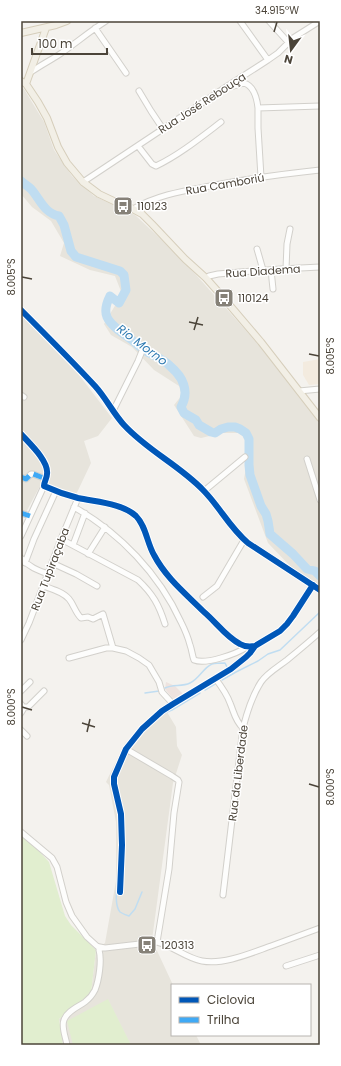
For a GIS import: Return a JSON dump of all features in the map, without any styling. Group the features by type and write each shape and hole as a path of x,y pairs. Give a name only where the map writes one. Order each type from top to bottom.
{"main road":[{"path":"21,33 46,28 67,21"},
{"path":"46,28 31,72 24,83 38,102 47,118 58,147 67,163 83,182 99,194 142,214 185,259 206,278 261,342 320,418"}],"street":[{"path":"46,28 48,21"},
{"path":"31,72 59,55 106,21"},
{"path":"240,21 268,60"},
{"path":"269,21 288,42"},
{"name":"Rua José Rebouça","path":"83,182 268,60 278,53 293,38 320,21"},
{"path":"95,28 126,73"},
{"path":"229,85 234,86 244,83 249,85 254,92 258,108 261,177"},
{"path":"139,91 163,129"},
{"path":"258,108 320,106"},
{"path":"138,146 152,164 156,166 165,162 186,148 221,122"},
{"name":"Rua Camboriú","path":"133,209 156,198 171,194 261,177 320,170"},
{"path":"286,269 287,244 290,229"},
{"path":"257,249 262,270"},
{"name":"Rua Diadema","path":"206,278 218,274 320,267"},
{"path":"271,270 273,289"},
{"path":"21,310 96,387 124,425 150,449 181,470 205,491 244,540 320,590"},
{"path":"113,411 144,346"},
{"path":"299,391 320,389"},
{"path":"21,434 44,462 47,470 44,486 21,536"},
{"path":"205,491 245,457"},
{"path":"307,459 320,500"},
{"path":"21,477 26,479 33,474 46,479"},
{"path":"44,486 78,498 105,503 120,508 135,516 141,522 148,545 154,556 181,591 205,612 230,638 247,647"},
{"path":"25,563 34,539 56,491"},
{"name":"Rua Tupiraçaba","path":"21,640 78,498"},
{"path":"74,507 105,527 118,538 132,550 147,569 169,599 188,636 194,660 205,661 229,656 247,647 255,646"},
{"path":"21,512 30,516"},
{"path":"73,545 85,513"},
{"path":"88,554 105,527"},
{"path":"61,539 138,580 146,588 160,608 165,624"},
{"path":"203,596 217,586 244,540"},
{"path":"21,558 25,563 33,568 48,574"},
{"path":"52,563 97,586"},
{"path":"120,892 122,846 121,814 114,784 114,777 126,749 142,728 162,711 231,669 246,657 255,646 280,631 287,624 313,585"},
{"path":"43,586 63,594 69,599 81,618 88,617 93,619 103,614 113,648"},
{"name":"Rua da Liberdade","path":"223,895 243,728 248,710 262,681 273,670 320,632"},
{"path":"69,658 106,648 126,651 149,664 162,692 173,704"},
{"path":"215,678 224,690 239,725 243,728"},
{"path":"21,691 30,682"},
{"path":"22,708 28,707 44,691"},
{"path":"21,730 27,736"},
{"path":"126,749 172,776 179,782 174,813 169,869 157,942"},
{"path":"21,832 52,858 57,867 66,902 72,916 87,937 102,949 157,942 165,944 196,959 213,962 248,954 320,928"},
{"path":"67,1045 64,1020 70,1012 86,1001 95,991 102,949"},
{"path":"286,966 320,955"}],"shaded area":[{"path":"21,87 24,89 44,122 54,150 72,176 94,196 135,215 180,257 259,345 320,424 320,584 314,584 291,567 268,543 244,479 249,451 246,438 238,433 222,433 201,438 194,436 174,405 182,395 179,386 154,370 132,347 111,335 104,324 122,294 115,276 90,270 60,256 64,243 51,221 32,207 21,194"},
{"path":"21,315 79,375 112,418 98,436 84,441 91,463 73,501 40,486 24,516 21,515"},
{"path":"320,359 320,384 309,385 303,375 303,362"},
{"path":"166,682 175,686 184,695 175,701 165,689"},
{"path":"164,707 176,727 177,746 182,755 173,783 152,940 173,984 171,984 171,1036 196,1036 201,1045 63,1045 59,1019 91,993 96,950 105,943 116,881 116,822 109,785 106,782 125,743"}],"green space":[{"path":"21,832 49,862 65,916 71,925 96,950 91,993 59,1019 63,1045 21,1045"},
{"path":"108,999 131,1045 73,1045 67,1021"}],"waterway":[{"name":"Rio Morno","path":"21,181 31,189 46,209 59,216 64,225 71,251 76,257 120,271 124,275 126,290 119,303 110,296 106,309 107,317 111,324 118,330 144,350 161,359 175,370 184,385 185,395 181,407 184,413 211,432 215,433 221,429 235,427 246,433 249,439 250,475 261,506 266,514 270,534 293,554 307,569 315,571 320,576"},
{"path":"222,680 268,654 280,650 320,612"},
{"path":"165,688 190,683 212,664 225,663 227,667"},
{"path":"205,690 215,684"},
{"path":"145,693 159,691"},
{"path":"162,714 172,710 200,693"},
{"path":"119,843 119,865"},
{"path":"118,871 116,898 120,912 129,916 135,909 142,892"}],"marked path":[{"path":"21,477 26,479 33,474 46,479"},
{"path":"21,513 30,516"}],"cycle path":[{"path":"21,310 95,386 124,425 143,443 194,481 209,497 241,537 320,590"},
{"path":"21,434 38,452 45,464 47,474 44,486 74,497 124,508 136,516 142,525 154,555 170,578 230,637 244,646 255,646"},
{"path":"120,892 122,845 121,814 114,784 114,777 126,749 142,729 162,711 231,669 246,657 255,646 280,631 293,616 313,585"}],"place":[{"name":"110123","path":"123,206"},
{"name":"110124","path":"224,298"},
{"name":"120313","path":"147,945"}]}
